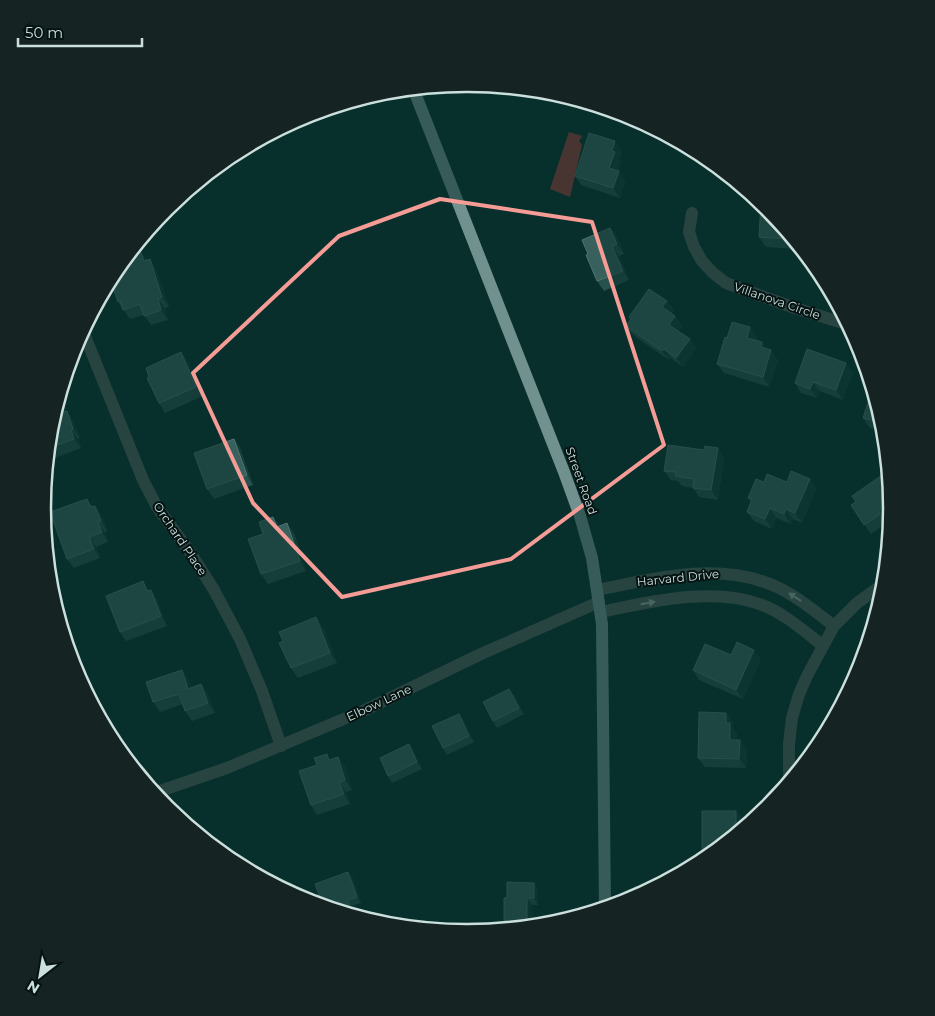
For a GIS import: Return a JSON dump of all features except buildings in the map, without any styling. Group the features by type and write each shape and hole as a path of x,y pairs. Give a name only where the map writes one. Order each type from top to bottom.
{"main road":[{"name":"Street Road","path":"415,95 580,516 592,558 602,624 605,901"}],"street":[{"name":"Villanova Circle","path":"692,214 690,232 694,248 713,273 726,282 786,305 840,322"},
{"name":"Orchard Place","path":"87,340 143,480 157,507 190,552 214,590 240,639 262,691 280,746"},
{"name":"Harvard Drive","path":"599,601 641,581 695,574 731,574 777,587 795,597 834,626"},
{"path":"727,596 731,574"},
{"path":"789,772 789,744 792,718 799,694 822,645 834,626 857,603 876,590"},
{"name":"Harvard Drive","path":"599,601 661,600 718,595 741,597 769,608 822,645"},
{"name":"Elbow Lane","path":"162,790 227,768 365,710 481,654 599,601"}],"highlighted area":[{"path":"440,199 592,222 664,445 511,559 342,597 253,503 193,373 339,236"}],"shaded area":[{"path":"569,132 582,136 579,141 582,145 570,197 550,189"}]}
